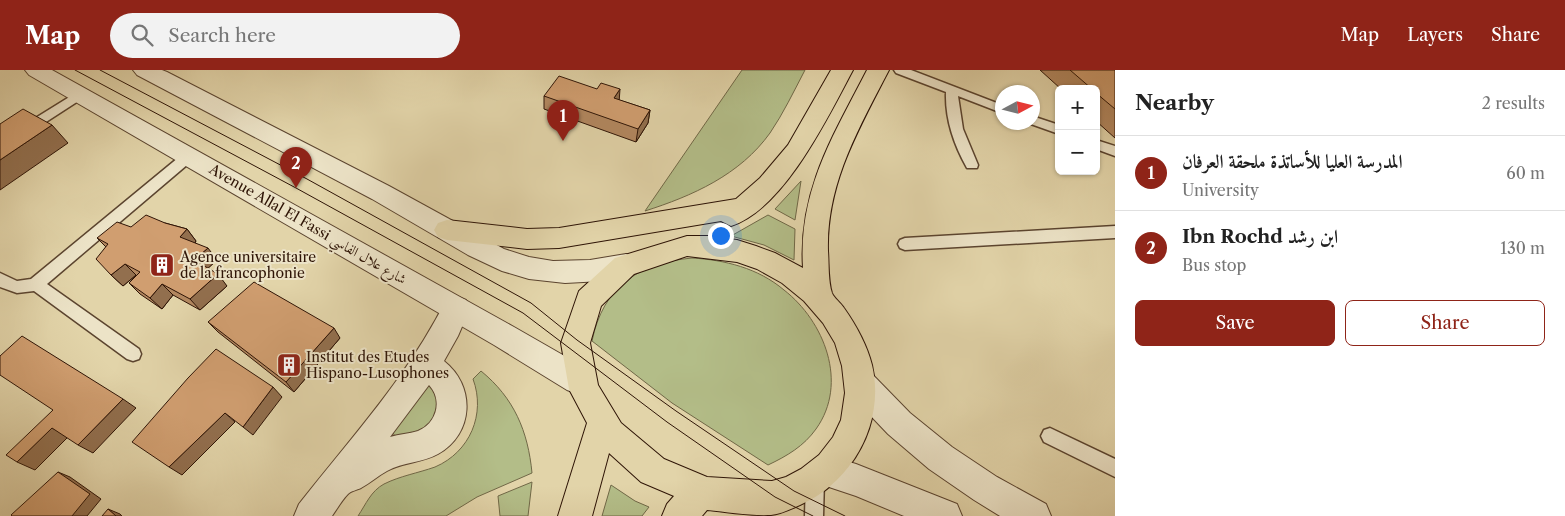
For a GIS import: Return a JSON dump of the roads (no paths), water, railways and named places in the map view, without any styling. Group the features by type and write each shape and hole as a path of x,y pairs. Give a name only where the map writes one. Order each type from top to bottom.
{"main road":[{"path":"668,249 707,246 747,253 786,271 819,297 835,316 847,337 858,367 860,383 860,402 850,439 839,456 820,475 794,491 775,497 750,501 724,501 688,506 674,489 652,478 632,464 614,448 600,430 590,414 578,380 575,355 581,322 588,304 599,289 626,265 639,258 668,249 709,229 745,207 765,190 794,158 842,70"},
{"path":"819,297 815,250 816,227 824,186 830,166 878,70"},
{"path":"447,230 527,239 559,238 745,207"},
{"path":"575,516 600,430"}],"street":[{"name":"Avenue Allal El Fassi شارع علال الفاسي","path":"36,70 456,308 578,380"},
{"path":"144,70 352,176 480,249 509,262 535,269 567,273 587,273 626,265"},
{"path":"314,512 426,365 438,346 456,308"},
{"path":"314,512 348,478 373,460 386,454 425,444 444,429 450,418 452,396 442,378 426,365"},
{"path":"860,383 896,422 926,449 991,493 1034,516"},
{"path":"820,475 856,480 945,516"}],"lane":[{"path":"900,70 995,106"},
{"path":"952,90 951,106 953,121 972,165"},
{"path":"14,132 32,127 79,95"},
{"path":"1040,123 1055,129"},
{"path":"1100,145 1115,151"},
{"path":"0,279 12,287 19,288 36,284 189,156"},
{"path":"905,244 1115,232"},
{"path":"36,284 133,354"},
{"path":"1050,436 1115,468"},
{"path":"814,516 820,475"}],"tram line":[{"path":"75,70 296,188 523,313 667,422 775,497 813,516"},
{"path":"100,70 307,179 531,303 577,340 676,411 794,491 845,516"}],"place":[{"name":"المدرسة العليا للأساتذة ملحقة العرفان","path":"563,141"},
{"name":"Ibn Rochd ابن رشد","path":"296,188"},
{"name":"Agence universitaire de la francophonie","path":"162,265"},
{"name":"Institut des Etudes Hispano-Lusophones","path":"289,365"}]}
